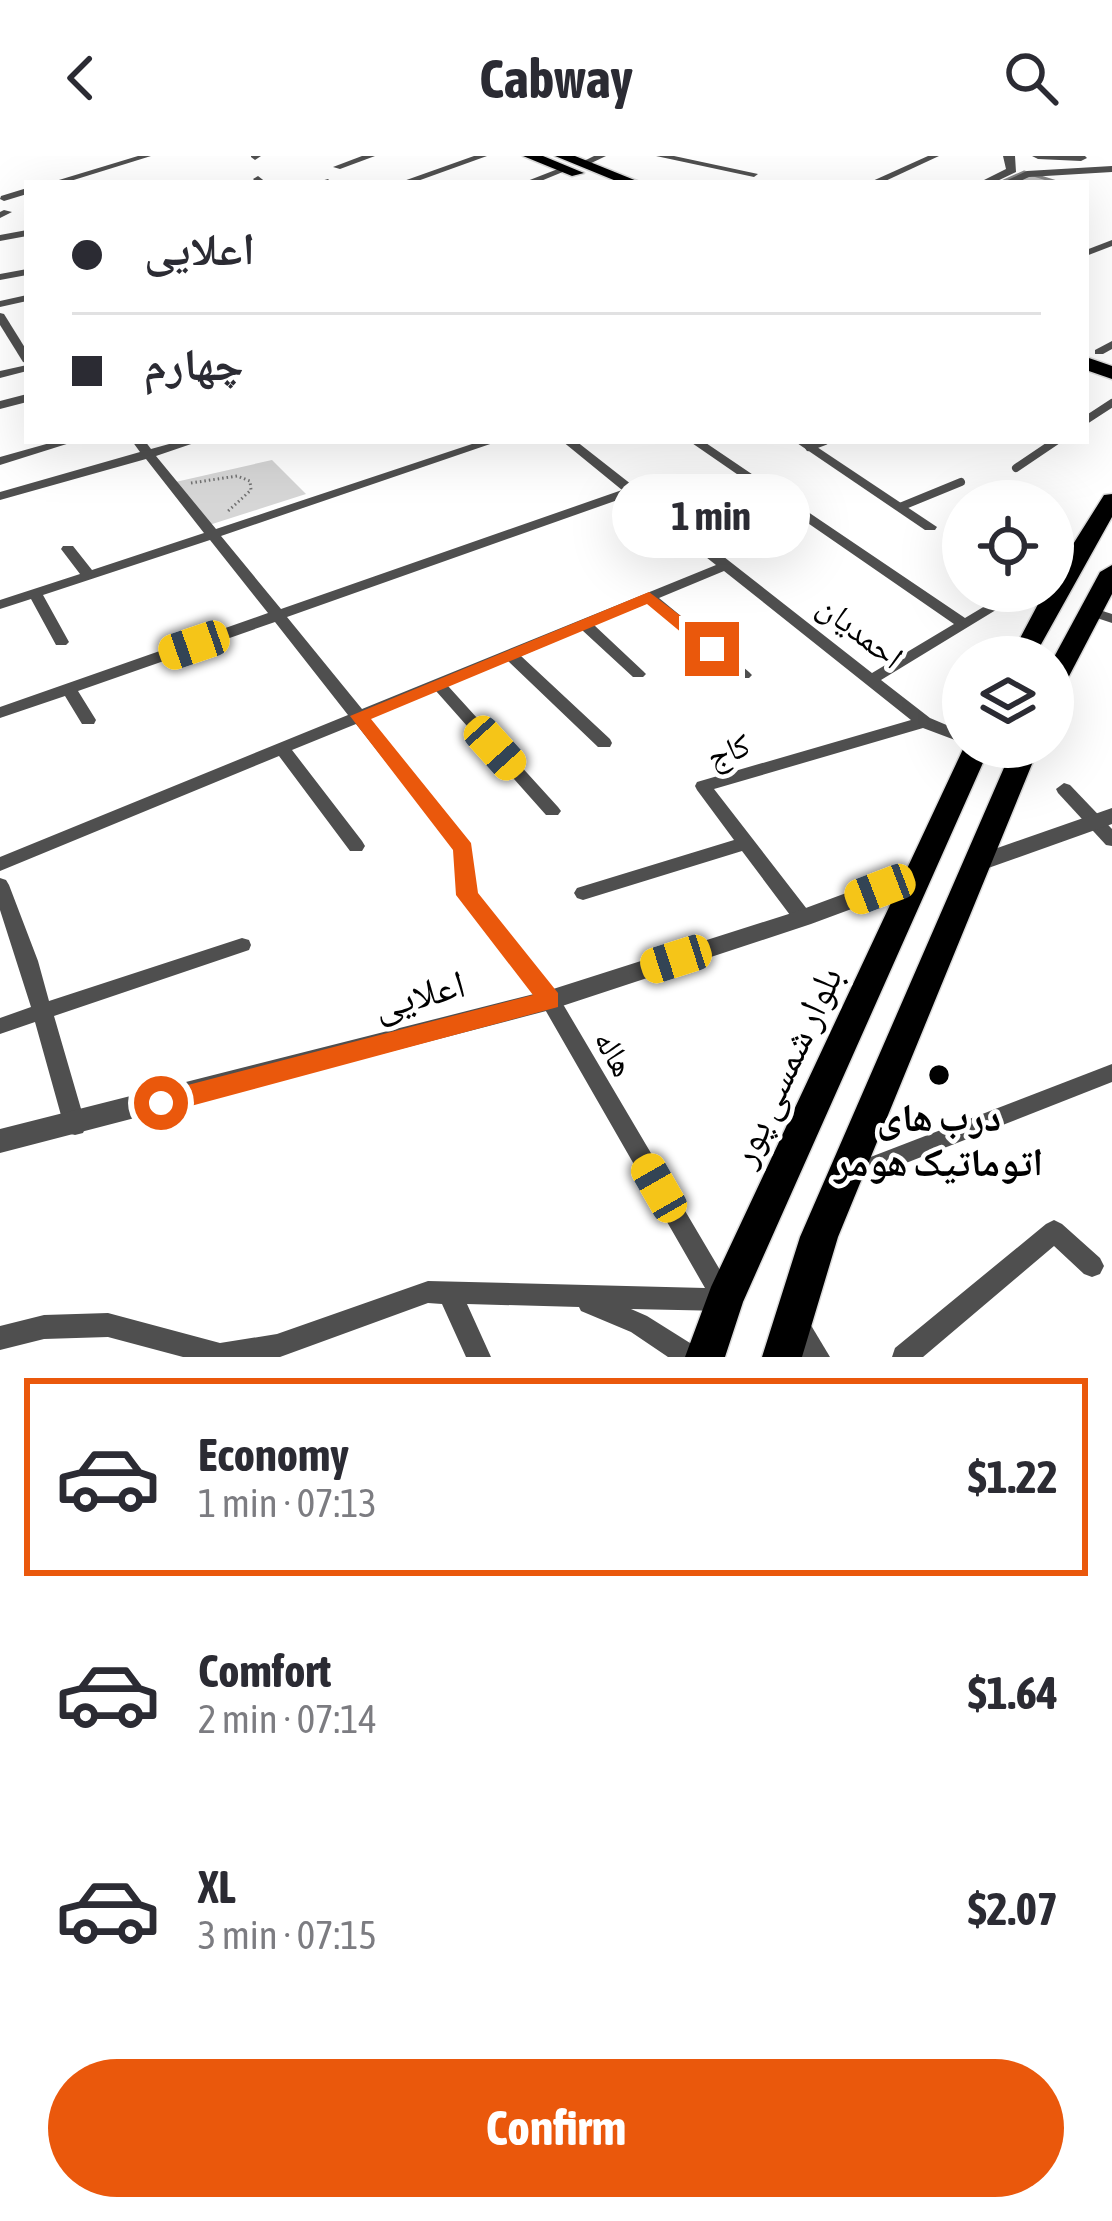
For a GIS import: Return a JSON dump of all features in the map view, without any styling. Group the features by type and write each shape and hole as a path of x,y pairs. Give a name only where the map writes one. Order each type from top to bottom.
{"main road":[{"path":"530,156 625,180"},
{"path":"570,163 598,180"},
{"path":"1099,353 1112,373"},
{"path":"1074,553 1112,500"},
{"path":"1074,653 1101,615 1112,572"},
{"name":"بلوار شمسی پور","path":"705,1357 724,1300 967,768"},
{"path":"782,1357 843,1178 1017,768"}],"street":[{"path":"64,180 147,156"},
{"path":"337,167 371,156"},
{"path":"412,180 483,156"},
{"path":"533,180 570,163 602,156"},
{"path":"660,156 754,174"},
{"path":"880,180 935,156"},
{"path":"1044,156 1100,166"},
{"path":"1010,164 1027,174 1100,166 1112,159"},
{"path":"80,175 91,180"},
{"path":"4,198 24,192"},
{"path":"0,316 21,340 0,346"},
{"path":"0,461 60,444"},
{"path":"0,605 484,444"},
{"name":"احمدیان","path":"572,444 924,722 942,729"},
{"path":"698,444 964,624"},
{"path":"805,444 930,526"},
{"path":"0,496 142,447"},
{"name":"هاله","path":"142,447 464,848 467,895 550,1000 724,1300"},
{"path":"0,713 631,491"},
{"path":"68,549 88,575"},
{"path":"0,864 725,566"},
{"path":"35,593 61,642"},
{"path":"649,597 744,675"},
{"path":"871,680 984,612"},
{"path":"584,624 638,674"},
{"path":"510,654 604,743"},
{"path":"438,684 552,811"},
{"path":"69,688 88,720"},
{"name":"کاج","path":"803,918 703,786 924,722"},
{"path":"282,748 356,846"},
{"path":"1064,789 1103,819 1112,840"},
{"path":"976,864 1103,819"},
{"path":"583,893 746,843"},
{"name":"اعلایی","path":"0,1142 550,1000 919,875"},
{"path":"0,885 75,1126"},
{"path":"0,1026 242,945"},
{"path":"843,1178 1112,1073"},
{"path":"904,1357 1054,1231 1093,1266"},
{"path":"448,1291 478,1357"},
{"path":"0,1338 44,1328 108,1324 220,1355 278,1352 428,1292 724,1300"},
{"path":"577,1298 639,1324 689,1357"},
{"path":"792,1322 815,1357"}],"lane":[{"path":"1016,468 1052,444"},
{"path":"900,507 942,490"}],"path":[{"path":"174,486 237,476 250,482 251,490 211,532"}],"shaded area":[{"path":"272,460 306,494 206,526 171,483"}],"building":[{"path":"1024,172 1050,180 1006,180"}],"place":[{"name":"درب های اتوماتیک هومر","path":"939,1075"}],"route":[{"path":"161,1103 550,1000 467,895 464,848 359,716 649,597 712,649"}]}
